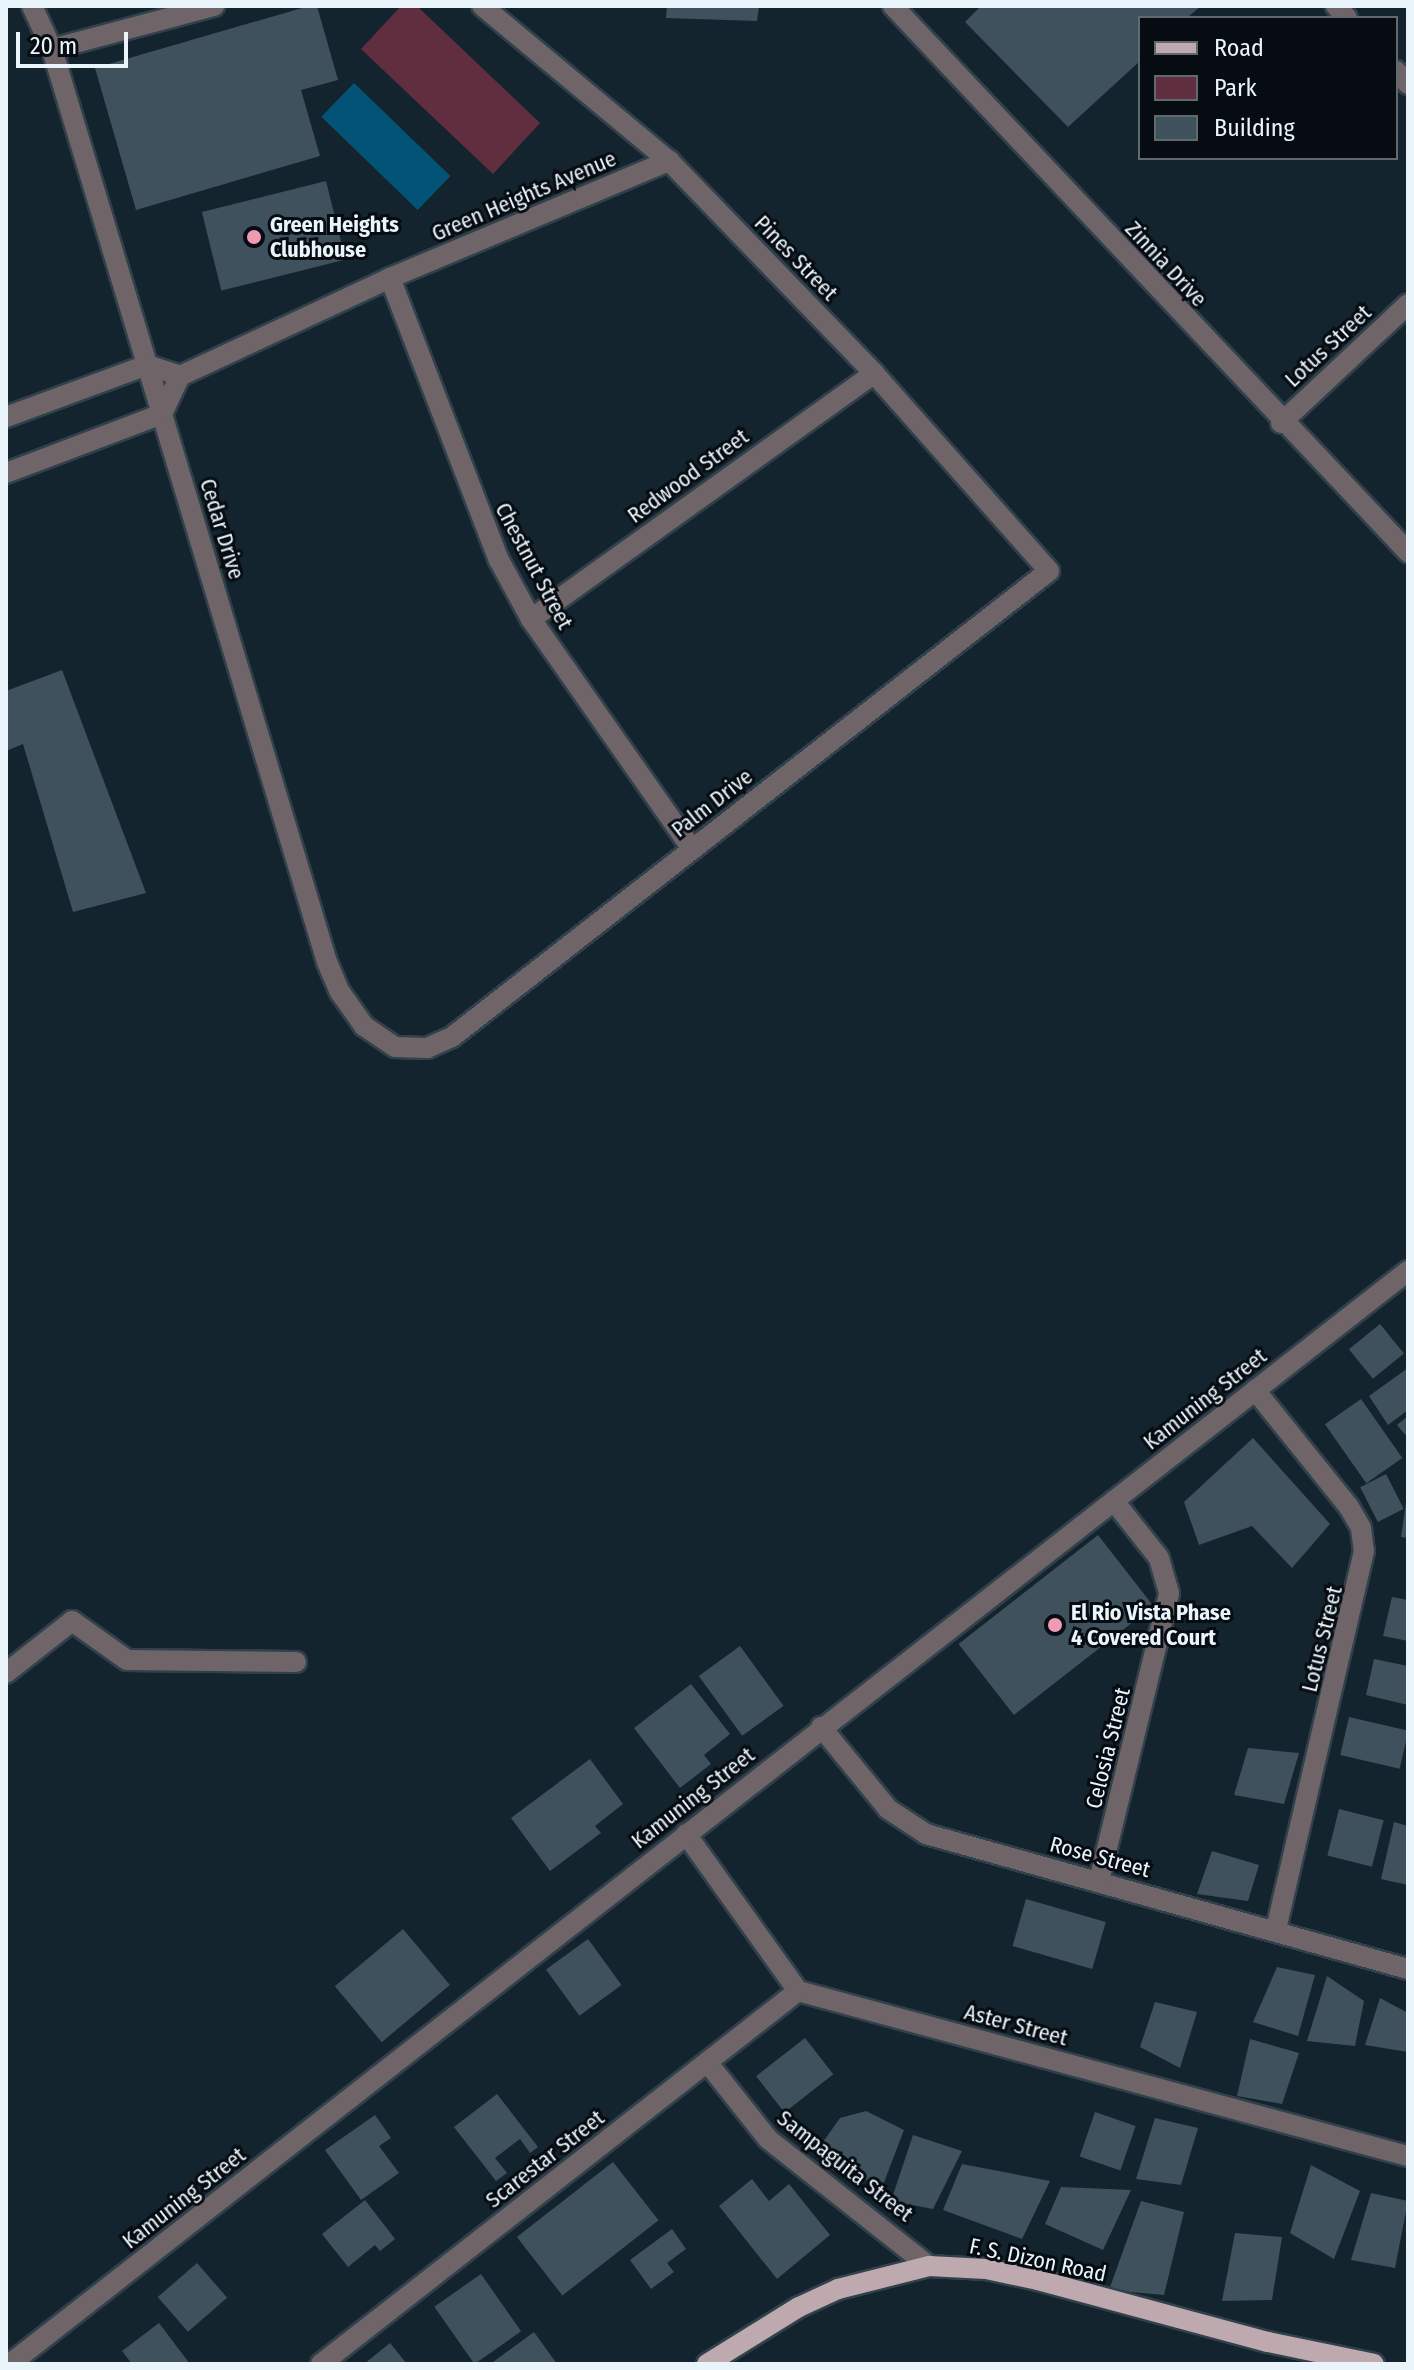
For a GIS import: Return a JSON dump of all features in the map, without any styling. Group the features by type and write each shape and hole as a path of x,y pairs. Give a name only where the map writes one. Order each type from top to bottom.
{"main road":[{"name":"F. S. Dizon Road","path":"707,2364 799,2307 838,2289 929,2266 986,2269 1038,2280 1268,2342 1374,2364"}],"street":[{"name":"Cedar Drive","path":"32,6 52,49 327,962 340,992 364,1026 395,1047"},
{"path":"52,49 214,6"},
{"name":"Pines Street","path":"482,6 669,161 874,373 1049,571"},
{"name":"Zinnia Drive","path":"893,6 1281,423 1408,552"},
{"name":"Green Heights Avenue","path":"180,376 390,278 669,161"},
{"name":"Chestnut Street","path":"390,278 467,490 531,619 692,849"},
{"name":"Lotus Street","path":"1281,423 1408,304"},
{"path":"6,417 147,365 180,376 162,414 6,473"},
{"name":"Redwood Street","path":"531,619 874,373"},
{"name":"Palm Drive","path":"395,1047 427,1048 452,1037 1049,571"},
{"name":"Kamuning Street","path":"10,2364 821,1727 1255,1390 1404,1281"},
{"name":"Lotus Street","path":"1255,1390 1349,1507 1361,1528 1364,1551 1276,1929"},
{"name":"Celosia Street","path":"1099,1881 1169,1593 1159,1558 1114,1501"},
{"path":"6,1673 72,1621 81,1622 127,1660 296,1662"},
{"name":"Rose Street","path":"821,1727 906,1825 1408,1969"},
{"path":"686,1834 798,1991"},
{"name":"Scarestar Street","path":"321,2364 798,1991"},
{"name":"Aster Street","path":"798,1991 1407,2152"},
{"name":"Sampaguita Street","path":"707,2062 768,2139 929,2266"}],"green space":[{"path":"401,6 417,6 540,123 493,174 361,49"}],"water":[{"path":"354,83 450,176 418,210 321,117"}],"building":[{"path":"317,6 338,80 301,90 320,156 136,210 95,68"},
{"path":"667,6 759,6 757,21 666,18"},
{"path":"981,6 1201,6 1189,16 1138,16 1138,63 1068,127 965,22"},
{"path":"326,181 346,260 221,291 202,212"},
{"path":"62,670 146,893 73,912 23,744 6,751 6,691"},
{"path":"1380,1324 1404,1354 1373,1379 1349,1349"},
{"path":"1408,1368 1408,1410 1388,1425 1369,1396"},
{"path":"1361,1399 1402,1458 1366,1483 1325,1424"},
{"path":"1408,1416 1408,1438 1397,1425"},
{"path":"1253,1438 1330,1524 1292,1568 1252,1526 1199,1545 1184,1502"},
{"path":"1386,1474 1404,1509 1378,1522 1360,1487"},
{"path":"1408,1504 1408,1538 1401,1537"},
{"name":"El Rio Vista Phase 4 Covered Court","path":"1098,1535 1153,1606 1014,1715 959,1644"},
{"path":"1392,1597 1408,1600 1408,1641 1383,1636"},
{"path":"740,1646 783,1706 742,1736 699,1676"},
{"path":"1374,1659 1408,1666 1408,1705 1366,1695"},
{"path":"691,1684 730,1734 704,1755 711,1764 680,1788 634,1728"},
{"path":"1349,1717 1408,1731 1400,1769 1340,1755"},
{"path":"1248,1748 1299,1753 1284,1804 1234,1795"},
{"path":"590,1759 623,1804 595,1826 601,1833 550,1871 511,1818"},
{"path":"1339,1809 1384,1820 1372,1867 1327,1856"},
{"path":"1394,1822 1408,1826 1408,1885 1381,1879"},
{"path":"1212,1851 1259,1865 1248,1901 1197,1894"},
{"path":"1026,1899 1106,1922 1092,1969 1012,1946"},
{"path":"403,1929 450,1985 382,2042 335,1986"},
{"path":"588,1939 622,1985 579,2016 546,1970"},
{"path":"1277,1967 1315,1975 1298,2036 1253,2022"},
{"path":"1327,1976 1364,2001 1355,2046 1307,2041"},
{"path":"1380,1998 1408,2013 1408,2052 1365,2045"},
{"path":"1155,2002 1197,2012 1180,2068 1140,2047"},
{"path":"805,2038 833,2074 784,2112 756,2076"},
{"path":"1250,2039 1299,2053 1282,2104 1237,2096"},
{"path":"497,2094 538,2147 530,2153 520,2139 495,2158 507,2173 496,2181 454,2127"},
{"path":"866,2111 904,2130 883,2185 832,2170 823,2142 840,2118"},
{"path":"1095,2112 1136,2126 1120,2170 1080,2156"},
{"path":"375,2115 391,2138 379,2146 399,2173 361,2200 325,2150"},
{"path":"1155,2118 1198,2128 1181,2185 1136,2179"},
{"path":"913,2135 962,2151 933,2209 891,2201"},
{"path":"613,2162 659,2220 562,2295 517,2237"},
{"path":"962,2164 1050,2181 1022,2239 943,2210"},
{"path":"1311,2165 1360,2191 1334,2259 1290,2233"},
{"path":"752,2179 769,2201 789,2184 830,2235 777,2279 719,2206"},
{"path":"1061,2187 1131,2190 1103,2250 1045,2224"},
{"path":"1371,2193 1408,2201 1395,2268 1351,2260"},
{"path":"365,2200 395,2239 380,2251 375,2245 348,2267 322,2234"},
{"path":"1141,2201 1184,2212 1164,2295 1109,2290"},
{"path":"672,2229 686,2249 667,2263 674,2272 651,2289 630,2260"},
{"path":"1235,2233 1282,2237 1272,2300 1222,2301"},
{"path":"197,2263 227,2298 188,2332 158,2297"},
{"path":"481,2274 521,2331 474,2364 434,2307"},
{"path":"159,2323 190,2364 132,2364 122,2351"},
{"path":"534,2332 557,2364 494,2364 493,2362"},
{"path":"390,2343 407,2364 364,2364"}],"place":[{"name":"Green Heights Clubhouse","path":"254,237"},
{"name":"El Rio Vista Phase 4 Covered Court","path":"1055,1625"}]}
